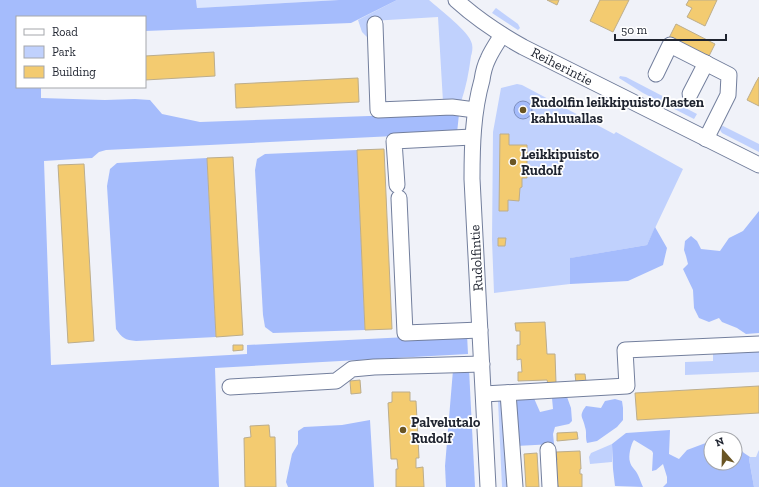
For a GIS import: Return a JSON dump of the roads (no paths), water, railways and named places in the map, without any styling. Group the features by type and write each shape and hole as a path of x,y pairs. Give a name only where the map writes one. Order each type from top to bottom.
{"street":[{"name":"Reiherintie","path":"456,0 480,20 523,47 759,166"},
{"path":"375,24 378,110 452,107 475,110"},
{"name":"Rudolfintie","path":"488,487 472,179 472,137 477,95 488,59 502,35"},
{"path":"656,74 670,45 729,75 728,95 706,139"},
{"path":"690,94 706,63"},
{"path":"472,137 394,141 405,333 480,330"},
{"path":"484,394 627,386 625,350 759,344"},
{"path":"230,387 336,381 352,369 482,364"},
{"path":"508,393 515,487"},
{"path":"548,450 550,487"}],"place":[{"name":"Rudolfin leikkipuisto/lasten kahluuallas","path":"523,110"},
{"name":"Leikkipuisto Rudolf","path":"513,162"},
{"name":"Palvelutalo Rudolf","path":"403,430"}]}
